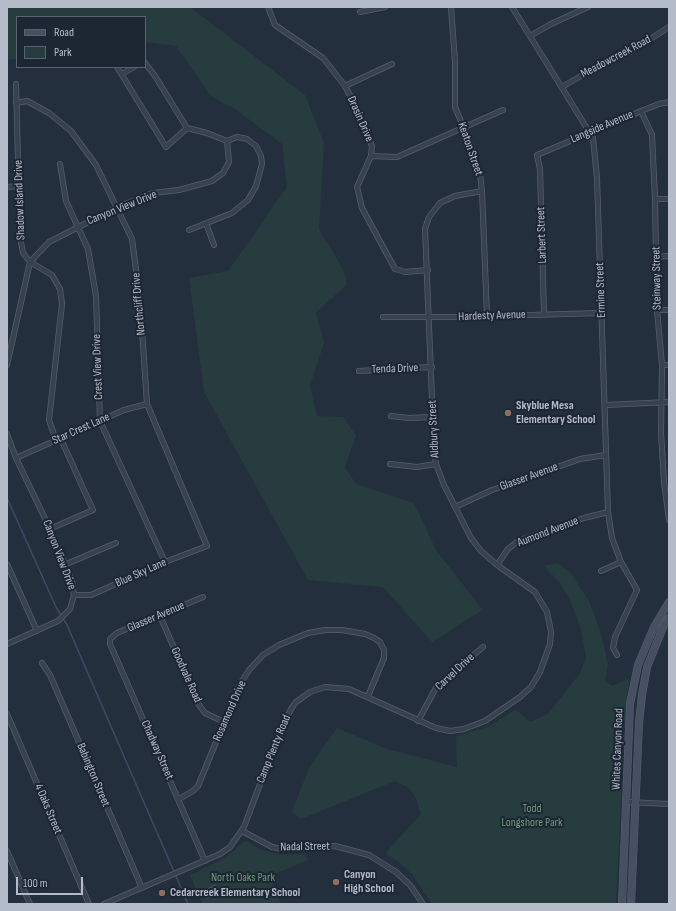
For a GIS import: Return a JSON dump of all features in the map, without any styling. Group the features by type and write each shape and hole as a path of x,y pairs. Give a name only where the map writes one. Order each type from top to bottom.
{"main road":[{"name":"Whites Canyon Road","path":"622,904 630,704 638,665 654,627 669,602"},
{"name":"Whites Canyon Road","path":"631,904 639,723 647,667 664,625 669,618"}],"street":[{"name":"Drasin Drive","path":"268,7 275,25 323,58 345,86 372,146 371,156 357,187 365,214 395,269 405,272 428,270"},
{"path":"360,12 385,7"},
{"name":"Keaton Street","path":"451,7 455,62 455,107 480,174 487,316"},
{"name":"Ermine Street","path":"512,7 591,132 594,144 598,178 608,512 612,538 621,562 637,590 615,637 614,648 617,654"},
{"path":"530,36 551,24 588,7"},
{"name":"Meadowcreek Road","path":"562,87 591,70 630,52 669,27"},
{"path":"146,64 188,128 207,133 227,141 237,138 247,139 256,146 261,156 260,173 248,200 232,213 189,230"},
{"path":"345,86 392,64"},
{"path":"118,68 166,147 188,128"},
{"path":"122,74 132,68"},
{"name":"Shadow Island Drive","path":"16,84 20,186 20,237 23,253 30,262"},
{"name":"Northcliff Drive","path":"16,103 27,101 49,113 71,131 96,165 118,207 132,239 140,300 147,404 207,546"},
{"name":"Langside Avenue","path":"537,155 641,110 669,102"},
{"path":"371,156 398,157 503,110"},
{"name":"Steinway Street","path":"641,110 652,135 657,310 662,365 661,432 664,482 669,520"},
{"name":"Canyon View Drive","path":"30,262 49,242 118,207 154,193 180,190 212,181 223,173 229,162 227,141"},
{"name":"Larbert Street","path":"537,155 540,169 544,314"},
{"name":"Crest View Drive","path":"60,164 66,201 76,227 88,249 96,296 100,421 165,562"},
{"path":"7,187 20,186"},
{"name":"Aldbury Street","path":"482,192 455,196 440,203 429,217 425,228 436,464 455,507 471,538 481,551 497,565 535,592 545,607 551,632 550,644 544,661"},
{"path":"655,199 669,199"},
{"path":"206,223 214,246"},
{"path":"656,257 669,256"},
{"path":"7,365 30,262 52,275 60,289 62,304 49,420 93,510 50,529"},
{"path":"657,310 669,310"},
{"name":"Hardesty Avenue","path":"383,317 430,318 601,312"},
{"path":"662,365 669,365"},
{"name":"Tenda Drive","path":"359,371 432,368"},
{"path":"605,405 669,402"},
{"name":"Star Crest Lane","path":"16,458 58,438 124,410 147,404"},
{"path":"391,416 408,418 433,417"},
{"name":"Canyon View Drive","path":"7,434 16,458 50,529 72,581 74,595 73,602 66,614 59,621 7,644"},
{"name":"Glasser Avenue","path":"455,507 492,490 580,458 606,455"},
{"path":"390,464 417,467 436,464"},
{"name":"Aumond Avenue","path":"497,565 508,549 518,541 584,518 608,512"},
{"path":"64,565 116,543"},
{"name":"Blue Sky Lane","path":"74,595 91,595 165,562 207,546"},
{"path":"601,571 621,562"},
{"path":"7,564 37,632"},
{"name":"Glasser Avenue","path":"110,639 117,633 203,597"},
{"name":"Goodvale Road","path":"160,616 199,706 205,713 224,722"},
{"name":"Rosamond Drive","path":"179,799 194,791 198,786 239,686 249,670 263,655 293,638 320,631 342,630 365,634 380,642 384,650 384,658 368,696"},
{"name":"Chadway Street","path":"110,639 110,644 205,861"},
{"name":"Carvel Drive","path":"418,721 438,686 484,647"},
{"name":"Camp Plenty Road","path":"104,904 205,861 230,847 242,831 271,754 287,718 296,702 310,692 325,687 349,689 368,696 418,721 436,728 450,730 464,729 484,721 520,697 531,687 544,661"},
{"name":"Babington Street","path":"42,663 50,675 142,888"},
{"name":"4 Oaks Street","path":"7,714 89,904"},
{"path":"627,802 669,804"},
{"name":"Nadal Street","path":"242,831 272,847 283,849 335,846 352,849 369,855 396,872 410,885 423,904"},
{"path":"7,851 30,904"}],"green space":[{"path":"7,7 190,7 305,95 324,143 319,229 343,269 347,284 316,313 324,343 310,386 317,416 343,417 356,435 345,467 356,484 414,503 436,550 483,610 432,642 383,587 308,580 204,392 189,278 228,271 287,187 282,144 235,109 211,96 176,46 146,42 146,16 16,16 16,59 7,60"},
{"name":"Todd Longshore Park","path":"557,563 570,572 589,601 600,630 608,664 605,681 612,686 629,678 625,713 616,904 432,904 412,874 399,862 387,855 388,850 421,814 415,796 409,788 395,781 301,819 292,812 309,768 337,728 387,749 457,767 456,736 488,727 516,709 530,722 548,714 580,673 586,658 581,629 569,598 560,583 544,566"},
{"name":"North Oaks Park","path":"247,841 261,850 281,855 305,854 308,860 270,876 281,904 202,904 190,875 225,858 243,842"}],"water":[{"path":"215,884 221,894 206,899 203,891"}],"waterway":[{"path":"7,498 56,607 67,625 188,904"}],"place":[{"name":"Skyblue Mesa Elementary School","path":"508,413"},
{"name":"Canyon High School","path":"336,882"},
{"name":"Cedarcreek Elementary School","path":"162,893"}]}
